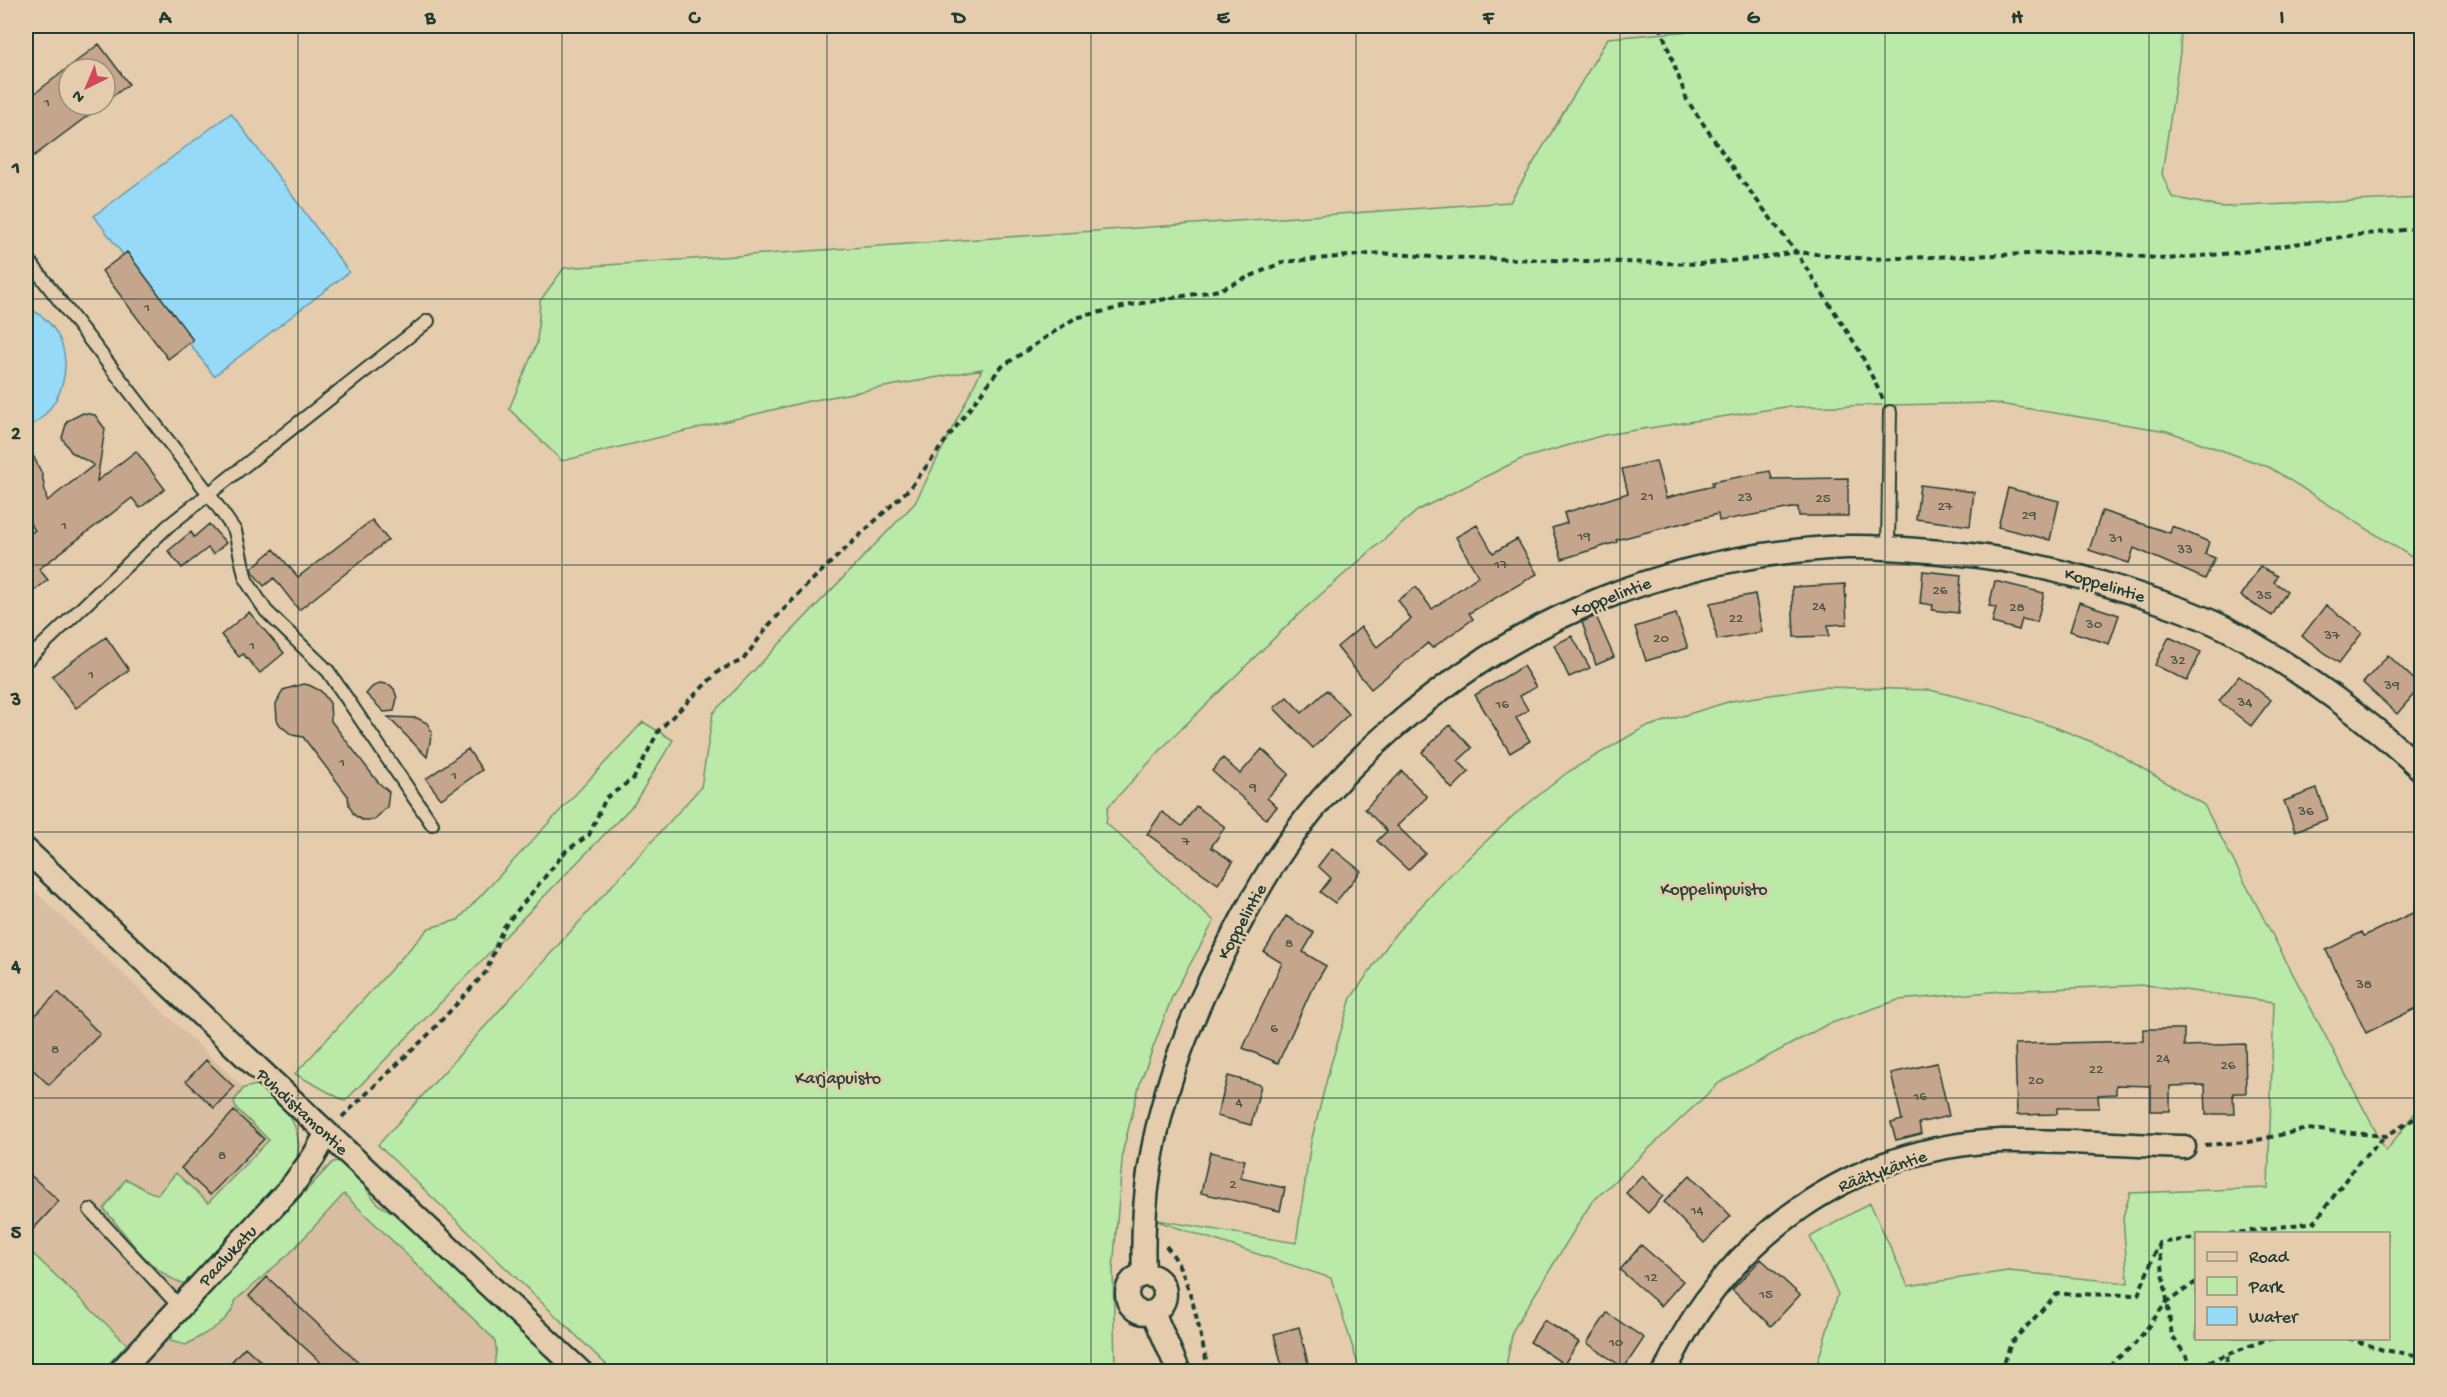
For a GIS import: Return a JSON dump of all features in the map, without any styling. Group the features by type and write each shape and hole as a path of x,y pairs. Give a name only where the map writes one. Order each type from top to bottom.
{"street":[{"name":"Koppelintie","path":"1179,1371 1153,1312 1163,1304 1166,1292 1161,1281 1144,1274 1143,1239 1147,1188 1163,1104 1174,1064 1205,988 1257,891 1296,832 1330,790 1368,750 1452,680 1492,652 1557,617 1621,591 1703,566 1748,557 1806,550 1888,548 1978,555 2044,566 2088,577 2189,612 2243,638 2295,671 2377,731 2421,770"},
{"name":"Puhdistamontie","path":"26,850 581,1371"},
{"name":"Paalukatu","path":"120,1371 292,1186 314,1156 327,1132"},
{"name":"Räätykäntie","path":"1665,1371 1680,1337 1695,1314 1744,1253 1772,1228 1809,1201 1856,1176 1906,1158 1944,1149 2002,1141 2184,1147"}],"lane":[{"path":"26,257 235,531 246,580 266,611 328,671 432,824"},
{"path":"26,662 168,526 428,321"},
{"path":"1888,548 1890,412"},
{"path":"90,1210 180,1306"}],"path":[{"path":"1660,26 1687,100 1740,178 1796,252 1859,350 1890,412"},
{"path":"327,1132 427,1036 486,972 503,927 566,851 589,835 606,798 634,778 659,730 720,670 743,660 769,625 808,584 911,487 1000,368 1075,318 1131,305 1219,290 1282,262 1381,253 1433,257 1700,264 1796,252 1868,259 2094,252 2166,258 2234,253 2421,228"},
{"path":"2250,1232 2314,1222 2356,1164 2386,1136 2421,1114"},
{"path":"2184,1147 2248,1142 2307,1129 2386,1136"},
{"path":"2159,1243 2195,1238"},
{"path":"1143,1239 1158,1240 1177,1259 1192,1304 1209,1371"},
{"path":"2159,1243 2172,1336 2194,1367 2265,1340"},
{"path":"2001,1371 2012,1342 2057,1294 2138,1295 2159,1243"},
{"path":"2101,1371 2135,1344 2166,1303 2195,1283"},
{"path":"2354,1340 2383,1350 2421,1354"},
{"path":"2224,1371 2228,1354"}],"shaded area":[{"path":"26,883 76,930 544,1371 26,1371"}],"green space":[{"name":"Karjapuisto","path":"1750,26 2181,26 2180,52 2162,174 2172,197 2221,207 2421,198 2421,563 2269,467 2167,431 1993,403 1785,407 1604,435 1521,459 1418,510 1303,610 1170,740 1108,807 1106,823 1214,921 1172,997 1140,1083 1123,1150 1113,1269 1115,1371 613,1371 378,1145 701,787 713,713 915,503 982,369 809,401 562,461 509,409 537,343 540,301 564,268 1510,202 1608,38"},
{"name":"Koppelinpuisto","path":"1823,687 1930,690 1987,704 2110,749 2204,805 2386,1151 2421,1105 2421,1371 1815,1371 1838,1294 1810,1237 1870,1203 1908,1286 2008,1271 2128,1283 2123,1217 2130,1193 2268,1188 2274,1002 2146,985 2001,991 1898,1000 1826,1025 1719,1083 1591,1203 1513,1330 1505,1371 1360,1371 1331,1278 1151,1219 1296,1243 1311,1142 1351,998 1396,933 1451,874 1514,815 1568,772 1643,728 1731,701"},
{"path":"643,722 673,740 634,804 345,1101 295,1074 429,928 458,920"},
{"path":"257,1085 277,1100 292,1120 298,1144 293,1169 185,1284 172,1279 150,1263 104,1209 126,1179 158,1194 176,1173 208,1203 269,1140 236,1108 234,1101 244,1088"},
{"path":"338,1161 362,1181 379,1205 406,1220 566,1371 496,1371 496,1347 493,1338 344,1194 290,1253 236,1300 222,1322 186,1345 170,1341 175,1330 333,1162"},
{"path":"26,1247 127,1344 102,1371 26,1371"}],"water":[{"path":"231,113 349,272 214,376 94,216"},
{"path":"26,307 44,318 56,332 63,349 65,367 62,385 54,402 42,417 26,429"}],"building":[{"path":"99,44 109,57 82,57"},
{"path":"117,68 129,84 117,93"},
{"path":"57,76 57,117 86,117 34,156 26,146 26,100"},
{"path":"127,252 193,340 168,359 102,271"},
{"path":"83,413 95,415 105,429 97,481 136,451 165,489 140,508 132,498 39,569 48,580 26,597 26,537 35,530 26,518 26,441 42,474 47,501 94,465 71,452 62,438 67,421"},
{"path":"1656,461 1666,498 1713,486 1712,482 1770,471 1772,479 1848,478 1848,516 1799,516 1798,507 1719,521 1718,514 1616,540 1617,542 1562,559 1552,528 1567,523 1564,513 1628,493 1622,469"},
{"path":"1920,485 1974,492 1970,526 1916,519"},
{"path":"2008,488 2059,501 2050,540 1998,527"},
{"path":"2102,511 2170,533 2172,526 2209,542 2205,554 2215,558 2205,579 2134,548 2129,563 2089,550"},
{"path":"372,520 388,540 299,610 274,578 264,586 253,573 252,568 274,549 298,577"},
{"path":"209,524 226,543 213,554 208,548 182,568 168,551 191,532 194,537"},
{"path":"1477,525 1493,553 1517,539 1537,574 1469,613 1473,619 1432,648 1428,643 1371,689 1337,647 1361,627 1377,647 1411,619 1398,600 1416,587 1432,609 1478,576 1456,537"},
{"path":"2260,566 2277,576 2274,582 2287,591 2272,616 2241,596"},
{"path":"1923,571 1961,575 1958,613 1932,610 1933,605 1920,603"},
{"path":"1995,581 2044,593 2037,622 2022,619 2019,630 1992,623 1996,607 1989,606"},
{"path":"1845,584 1847,624 1828,625 1829,636 1794,637 1792,587"},
{"path":"1755,594 1762,632 1717,640 1710,603"},
{"path":"2079,602 2119,615 2109,644 2070,631"},
{"path":"2326,605 2362,633 2339,663 2302,636"},
{"path":"249,612 284,653 260,673 243,654 239,657 221,635"},
{"path":"1676,614 1688,648 1646,661 1635,627"},
{"path":"1596,616 1614,657 1596,665 1582,622"},
{"path":"1572,636 1590,668 1569,677 1554,645"},
{"path":"106,637 129,670 76,708 52,676"},
{"path":"2169,637 2201,652 2187,681 2155,665"},
{"path":"2388,655 2421,686 2397,714 2363,683"},
{"path":"1523,666 1536,687 1520,696 1528,710 1516,718 1530,741 1510,753 1475,695"},
{"path":"2239,676 2271,700 2251,726 2219,701"},
{"path":"380,683 390,685 394,689 397,698 394,711 384,712 366,694"},
{"path":"303,684 321,691 330,703 331,721 378,782 389,792 387,807 374,820 362,820 354,815 348,796 303,737 292,735 277,720 276,704 283,690"},
{"path":"1327,690 1349,714 1313,748 1274,708 1287,697 1302,713"},
{"path":"388,717 417,718 427,723 432,732 427,757"},
{"path":"1450,725 1472,748 1458,761 1469,772 1452,789 1422,752"},
{"path":"468,749 482,770 441,799 426,779"},
{"path":"1262,749 1289,774 1267,798 1277,807 1266,819 1212,771 1223,758 1240,774"},
{"path":"1402,771 1427,797 1397,826 1425,853 1408,870 1377,841 1387,831 1365,809"},
{"path":"2317,789 2328,819 2295,831 2284,801"},
{"path":"1196,806 1225,827 1211,847 1233,862 1218,884 1147,834 1162,812 1182,826"},
{"path":"1332,848 1361,871 1335,903 1320,892 1331,878 1318,866"},
{"path":"2421,909 2421,1006 2366,1033 2326,950 2362,932 2364,936"},
{"path":"1286,916 1314,933 1303,952 1326,966 1311,991 1278,1063 1243,1048 1282,963 1264,952"},
{"path":"58,992 100,1034 49,1085 26,1063 26,1025"},
{"path":"2143,1029 2184,1029 2184,1046 2245,1044 2246,1093 2233,1093 2234,1114 2206,1114 2205,1085 2170,1086 2170,1111 2151,1111 2151,1086 2116,1085 2116,1094 2098,1095 2099,1108 2057,1108 2057,1114 2017,1115 2015,1044 2143,1041"},
{"path":"206,1060 234,1087 214,1108 186,1081"},
{"path":"1937,1063 1949,1116 1919,1123 1921,1134 1896,1140 1891,1123 1902,1120 1891,1073"},
{"path":"1228,1076 1261,1085 1251,1125 1217,1116"},
{"path":"234,1111 264,1139 210,1195 181,1168"},
{"path":"1210,1152 1245,1160 1240,1178 1285,1188 1280,1211 1201,1193"},
{"path":"26,1171 59,1201 26,1237"},
{"path":"1690,1175 1731,1216 1704,1243 1664,1202"},
{"path":"1642,1176 1663,1196 1648,1213 1626,1193"},
{"path":"1641,1245 1683,1281 1661,1306 1620,1270"},
{"path":"1761,1259 1800,1295 1771,1326 1732,1290"},
{"path":"267,1277 368,1371 330,1371 249,1296"},
{"path":"1607,1313 1644,1338 1624,1368 1587,1343"},
{"path":"1544,1320 1579,1342 1564,1364 1530,1342"},
{"path":"1299,1327 1310,1371 1283,1371 1274,1334"},
{"path":"245,1347 271,1371 223,1371"}]}
